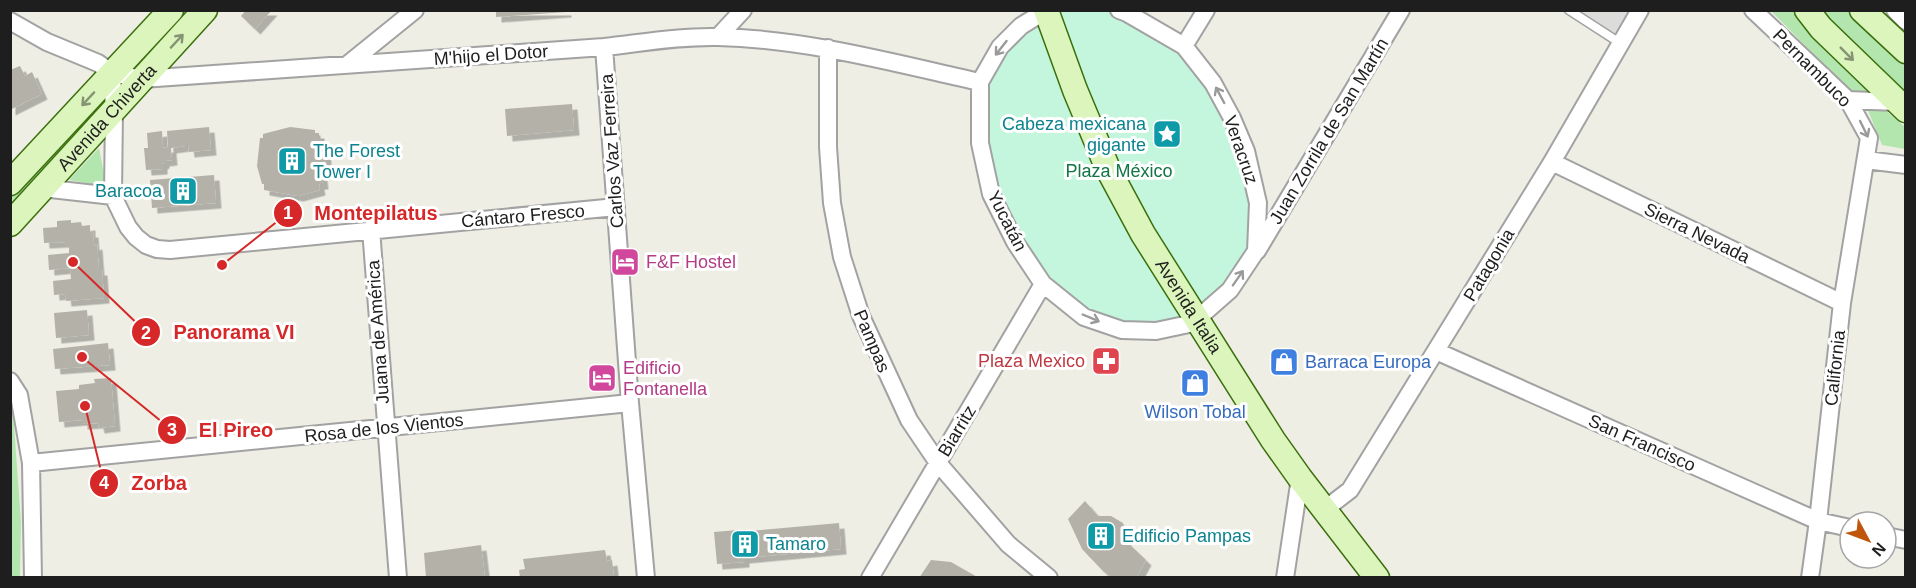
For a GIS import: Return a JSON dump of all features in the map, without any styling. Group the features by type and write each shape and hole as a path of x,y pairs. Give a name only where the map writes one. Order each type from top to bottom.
{"street":[{"name":"Avenida Chiverta","path":"10,183 171,10"},
{"name":"Avenida Chiverta","path":"10,224 205,10"},
{"path":"347,65 415,10"},
{"path":"718,37 743,10"},
{"name":"Veracruz","path":"1119,10 1184,46 1213,83 1232,118 1246,152 1258,203 1256,251"},
{"path":"1184,46 1206,10"},
{"name":"Juan Zorrila de San Martín","path":"1256,251 1401,10"},
{"name":"Patagonia","path":"1324,510 1350,490 1552,162 1640,10"},
{"name":"Pernambuco","path":"1754,10 1848,100 1869,138 1866,160"},
{"path":"1807,10 1821,28 1901,106"},
{"name":"Yucatán","path":"1046,11 1021,26 1000,47 980,82 980,143 991,194 1016,242 1043,284 1084,316 1122,330 1156,331 1190,324 1197,319"},
{"name":"Avenida Italia","path":"1046,11 1075,90 1108,169 1143,234 1273,440 1377,578"},
{"path":"1878,14 1905,21"},
{"path":"1878,14 1905,51"},
{"name":"M'hijo el Dotor","path":"10,21 47,42 98,63 112,73 142,79 718,37 828,48 980,82"},
{"name":"Carlos Vaz Ferreira","path":"604,47 630,403 646,578"},
{"name":"Pampas","path":"828,48 828,147 832,204 842,256 861,316 883,369 909,420 938,463 1008,544 1049,578"},
{"name":"Cántaro Fresco","path":"112,73 113,196 128,227 136,237 146,245 157,249 170,250 616,207"},
{"path":"1848,100 1901,106"},
{"path":"1866,160 1905,165"},
{"name":"California","path":"1810,578 1842,303 1866,160"},
{"name":"Sierra Nevada","path":"1552,162 1842,303"},
{"path":"42,188 113,196"},
{"name":"Juana de América","path":"371,229 398,578"},
{"path":"1197,319 1230,290 1256,251"},
{"name":"Biarritz","path":"870,578 1043,284"},
{"name":"San Francisco","path":"1436,351 1818,521 1838,525"},
{"path":"10,381 19,395 31,463 33,578"},
{"name":"Rosa de los Vientos","path":"31,463 630,403"},
{"path":"1285,578 1300,478"}],"lane":[{"path":"1569,10 1620,43"}],"shaded area":[{"path":"1562,11 1629,11 1609,42"}],"green space":[{"name":"Plaza México","path":"1047,11 1119,11 1184,46 1246,151 1256,251 1197,319 1122,330 1043,284 991,194 980,82 1000,47"},
{"path":"1771,11 1798,11 1873,95 1854,95"},
{"path":"1820,11 1847,11 1905,67 1905,101"},
{"path":"93,108 98,113 11,210 10,198"},
{"path":"1867,108 1883,108 1905,127 1905,149 1882,145"},
{"path":"99,148 106,184 103,186 69,180"},
{"path":"11,409 21,522 20,577 11,577"}],"building":[{"path":"246,10 272,10 255,29 241,16"},
{"path":"496,10 566,10 566,12 496,17"},
{"path":"20,66 25,76 32,72 42,94 10,110 10,70"},
{"path":"572,104 574,130 507,136 505,109"},
{"path":"209,127 211,150 189,152 188,144 171,148 172,160 164,161 162,169 146,170 144,148 148,148 147,133 162,131 163,148 168,147 167,131"},
{"name":"The Forest Tower I","path":"290,127 315,130 315,133 319,133 319,141 322,142 326,157 325,175 322,175 323,184 319,184 320,190 298,196 264,190 257,166 260,138 263,138 263,134"},
{"name":"Baracoa","path":"214,175 216,203 152,208 150,180"},
{"path":"71,220 71,223 81,222 82,226 90,225 90,232 93,232 94,245 97,244 99,270 102,270 104,298 66,301 65,294 54,295 53,281 71,279 70,268 49,270 48,255 69,253 69,247 65,247 65,242 44,243 43,228 57,227 57,221"},
{"path":"87,310 89,335 56,338 54,313"},
{"path":"108,343 110,365 55,369 53,349"},
{"path":"111,378 115,426 99,428 98,423 82,424 82,420 59,422 56,391 79,389 79,385 95,383 94,379"},
{"name":"Edificio Pampas","path":"1085,501 1098,516 1111,516 1123,523 1126,541 1146,560 1136,578 1114,578 1104,572 1082,549 1068,519"},
{"path":"839,523 841,549 744,558 744,562 717,564 714,532"},
{"path":"481,545 485,578 426,578 424,553"},
{"path":"605,550 607,561 612,560 614,578 520,578 519,570 525,569 523,559"},
{"path":"931,560 951,562 979,578 919,578"}],"place":[{"name":"Cabeza mexicana gigante","path":"1167,134"},
{"name":"The Forest Tower I","path":"292,161"},
{"name":"Baracoa","path":"183,191"},
{"name":"Panorama VI","path":"73,262"},
{"name":"F&F Hostel","path":"625,262"},
{"name":"Montepilatus","path":"222,265"},
{"name":"El Pireo","path":"82,357"},
{"name":"Plaza Mexico","path":"1106,361"},
{"name":"Barraca Europa","path":"1284,362"},
{"name":"Edificio Fontanella","path":"602,378"},
{"name":"Wilson Tobal","path":"1195,383"},
{"name":"Zorba","path":"85,406"},
{"name":"Edificio Pampas","path":"1101,536"},
{"name":"Tamaro","path":"745,544"}]}
